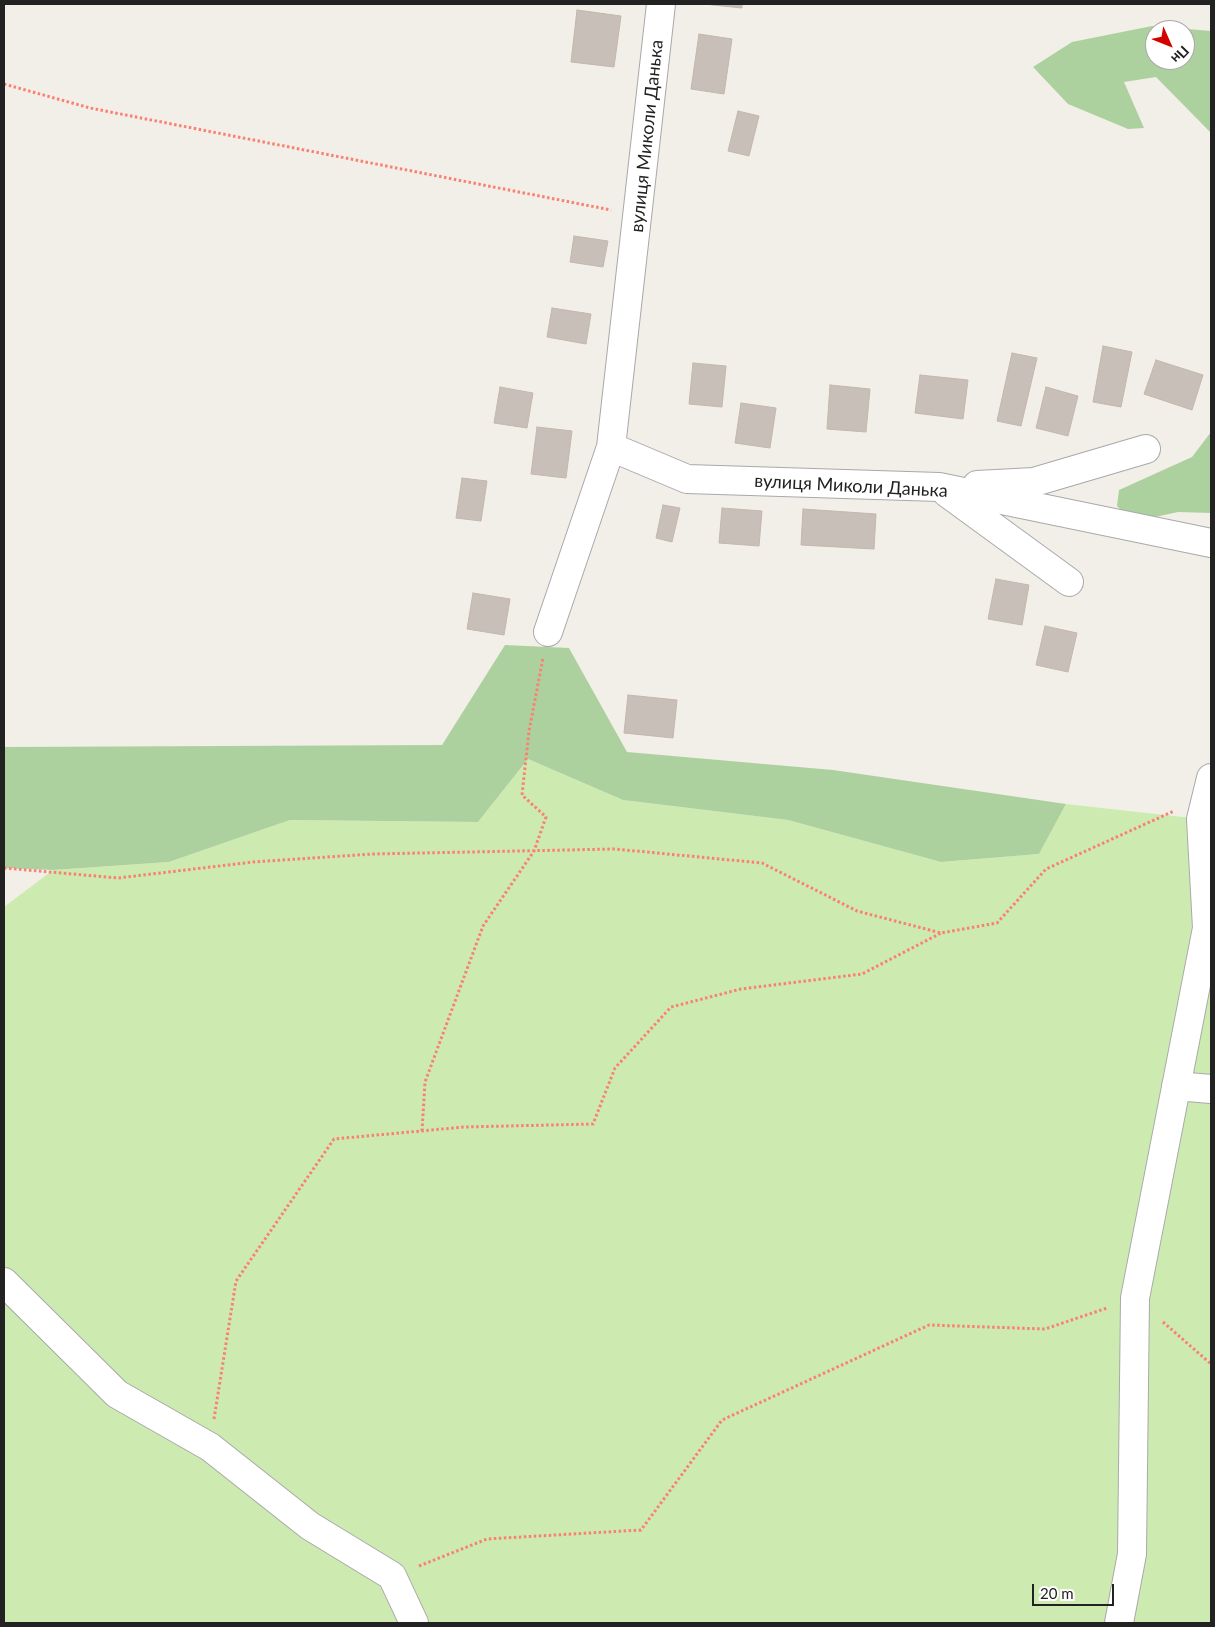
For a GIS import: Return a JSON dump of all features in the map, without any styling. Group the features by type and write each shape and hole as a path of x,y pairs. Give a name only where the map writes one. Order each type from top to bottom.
{"street":[{"name":"вулиця Миколи Данька","path":"548,632 611,447 661,4"},
{"name":"вулиця Миколи Данька","path":"611,447 688,480 939,487 1211,543"},
{"path":"939,487 1034,482 1146,449"},
{"path":"939,487 1069,582"},
{"path":"1119,1623 1132,1554 1135,1298 1209,928 1201,819 1209,788"},
{"path":"1176,1086 1211,1089"},
{"path":"4,1282 116,1394 210,1447 310,1526 392,1576 414,1623"}],"path":[{"path":"4,84 90,108 638,216"},
{"path":"422,1131 424,1082 483,926 534,851 546,817 522,795 529,731 548,632"},
{"path":"210,1447 236,1281 334,1139 464,1128 593,1124 615,1068 671,1008 741,989 862,974 941,933 997,923 1046,869 1209,788"},
{"path":"4,868 118,878 253,862 372,854 615,849 762,863 857,911 941,933"},
{"path":"392,1576 487,1539 641,1530 722,1420 929,1325 1046,1328 1135,1298 1211,1364"}],"green space":[{"path":"1145,27 1145,70 1195,70 1195,30 1211,31 1211,133 1156,77 1124,82 1144,128 1128,129 1068,104 1033,67 1072,42"},
{"path":"1211,432 1211,513 1178,512 1146,519 1129,518 1117,506 1119,490 1192,457"},
{"path":"505,645 569,648 627,752 833,770 1066,804 1039,854 941,862 788,820 623,800 528,759 478,822 290,820 169,862 53,870 4,868 4,747 442,745"},
{"path":"528,759 623,800 788,820 941,862 1039,854 1066,804 1201,819 1211,778 1211,1623 4,1623 4,907 53,870 169,862 290,820 478,822"}],"building":[{"path":"704,4 742,4 742,8"},
{"path":"577,10 621,16 614,67 571,62"},
{"path":"699,34 732,39 724,94 691,89"},
{"path":"738,111 759,116 749,156 728,151"},
{"path":"574,236 608,241 603,267 570,262"},
{"path":"552,308 591,314 586,344 547,337"},
{"path":"1103,346 1132,352 1121,407 1093,402"},
{"path":"1012,353 1037,358 1021,426 997,421"},
{"path":"1156,360 1203,375 1192,410 1144,394"},
{"path":"693,363 726,366 722,407 689,404"},
{"path":"920,375 968,380 963,419 915,413"},
{"path":"830,385 870,389 866,432 827,429"},
{"path":"500,387 533,393 527,428 494,423"},
{"path":"1046,387 1078,396 1068,436 1036,428"},
{"path":"741,403 776,408 770,448 735,443"},
{"path":"537,427 572,431 566,478 531,474"},
{"path":"462,478 487,481 481,521 456,518"},
{"path":"663,505 680,508 672,542 656,538"},
{"path":"722,508 762,511 759,546 719,543"},
{"path":"803,509 876,514 874,549 801,545"},
{"path":"996,579 1029,585 1022,625 988,619"},
{"path":"473,593 510,599 504,635 467,629"},
{"path":"1045,626 1077,633 1068,672 1036,665"},
{"path":"628,695 677,700 673,738 624,733"}]}
